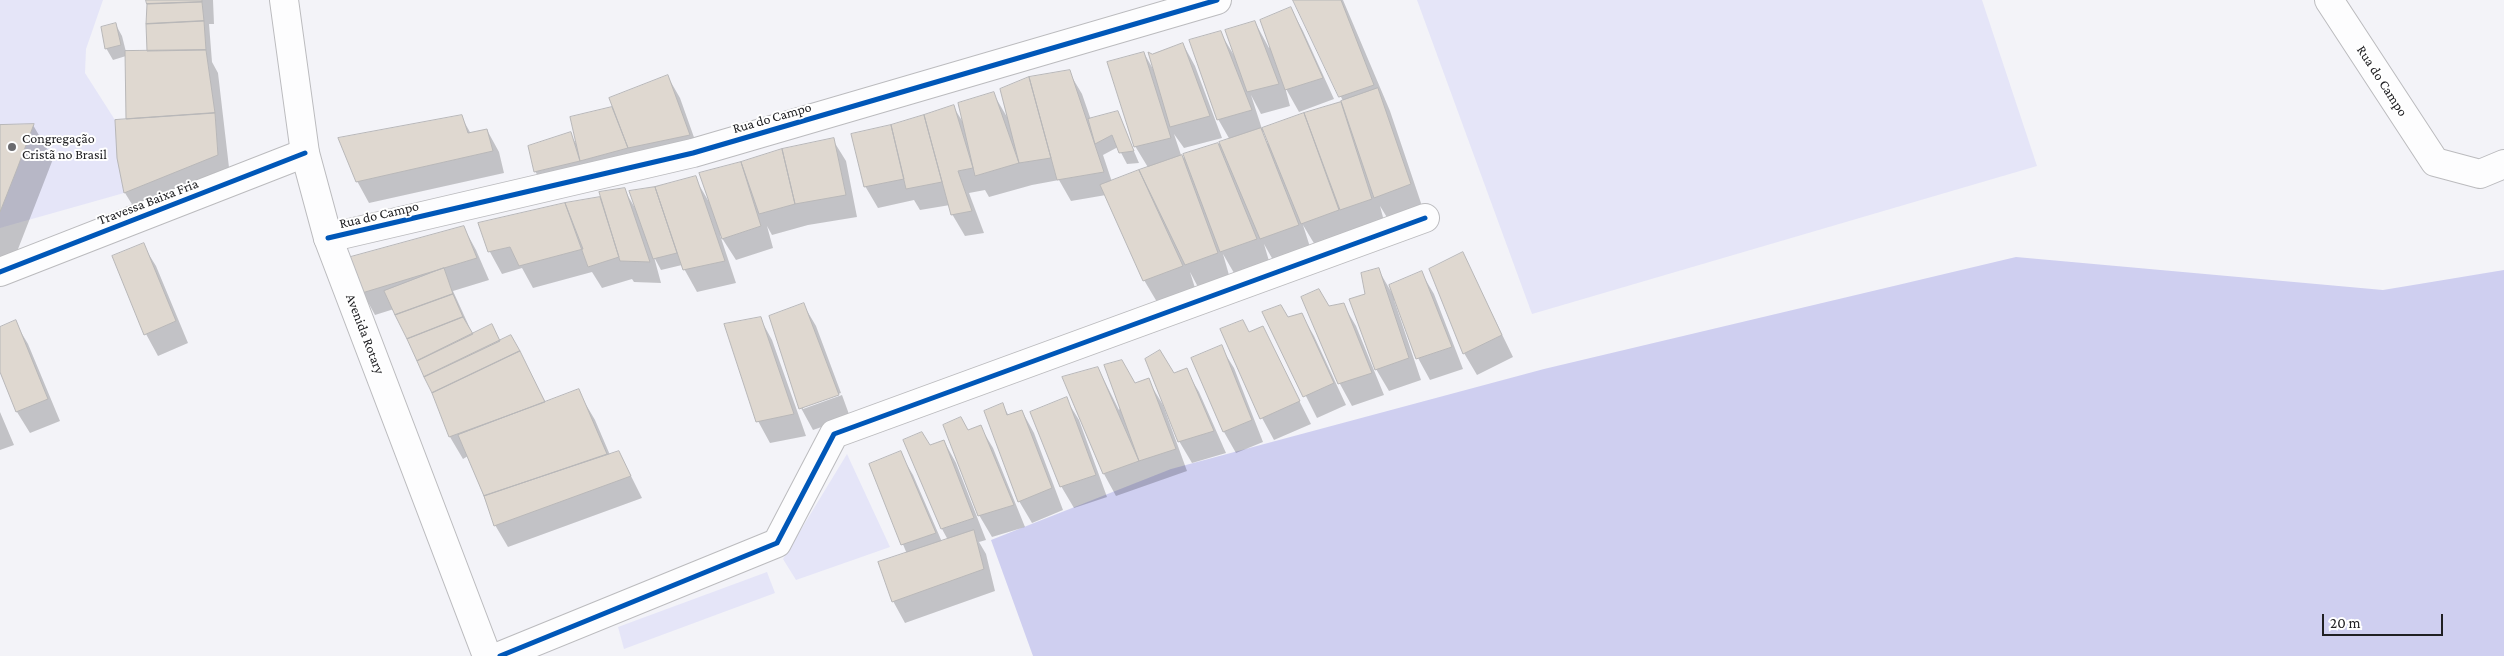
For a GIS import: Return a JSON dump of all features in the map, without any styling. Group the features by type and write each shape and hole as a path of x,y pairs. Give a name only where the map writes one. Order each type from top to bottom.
{"street":[{"name":"Avenida Rotary","path":"284,0 305,153 328,238 487,656"},
{"name":"Rua do Campo","path":"328,238 693,153 1217,0"},
{"name":"Rua do Campo","path":"2330,0 2435,162 2480,174 2504,164"},
{"name":"Travessa Baixa Fria","path":"0,272 305,153"},
{"path":"500,656 777,544 834,434 1425,218"}],"shaded area":[{"path":"0,0 103,0 86,49 85,73 115,120 124,193 0,228 0,212 34,124 0,125"},
{"path":"1417,0 1982,0 2037,166 1532,314"},
{"path":"2016,257 2383,290 2504,270 2504,656 1033,656 991,540 1171,469 1544,369"},
{"path":"847,454 890,547 796,580 783,559"},
{"path":"767,572 775,593 624,649 618,627"}],"building":[{"path":"146,0 202,0 202,2 147,4"},
{"path":"1293,0 1341,0 1374,85 1339,97"},
{"path":"202,2 204,21 146,24 147,4"},
{"path":"1291,7 1323,78 1285,90 1260,20"},
{"path":"204,21 206,50 147,51 146,24"},
{"path":"1255,21 1279,84 1247,92 1225,30"},
{"path":"116,23 121,45 105,49 101,27"},
{"path":"1221,31 1252,110 1217,120 1189,40"},
{"path":"1183,43 1210,116 1170,127 1148,52 1152,54"},
{"path":"206,50 215,113 126,119 125,51"},
{"path":"1144,52 1171,138 1134,147 1107,62"},
{"path":"1070,70 1104,172 1057,180 1029,77"},
{"path":"668,75 690,135 628,148 609,98"},
{"path":"1029,77 1051,158 1019,163 1000,89"},
{"path":"1378,88 1411,184 1374,198 1341,101"},
{"path":"994,92 1019,163 975,176 958,103"},
{"path":"1341,102 1372,199 1340,210 1304,113"},
{"path":"954,105 973,168 958,171 972,211 951,215 924,115"},
{"path":"612,107 628,148 580,161 570,117"},
{"path":"1118,111 1134,151 1119,153 1112,135 1095,144 1088,119"},
{"path":"215,113 218,155 124,193 117,158 115,120"},
{"path":"1304,113 1339,210 1301,224 1262,128"},
{"path":"462,115 468,133 487,129 493,151 356,182 338,138"},
{"path":"924,115 942,182 906,189 891,125"},
{"name":"Congregação Cristã no Brasil","path":"34,124 17,169 0,212 0,125"},
{"path":"891,125 904,179 864,187 851,134"},
{"path":"1261,128 1299,225 1260,239 1219,142"},
{"path":"571,132 580,161 534,172 528,146"},
{"path":"834,138 846,195 795,204 782,149"},
{"path":"1218,143 1257,239 1220,252 1183,154"},
{"path":"782,149 795,204 759,214 741,162"},
{"path":"1182,155 1218,253 1185,265 1139,170"},
{"path":"741,162 761,226 722,239 699,173"},
{"path":"1139,170 1183,266 1143,281 1100,185"},
{"path":"696,176 725,261 683,270 655,187"},
{"path":"655,187 677,253 653,259 629,191"},
{"path":"625,188 650,262 620,261 599,192"},
{"path":"600,197 619,257 588,267 565,203"},
{"path":"565,203 583,249 519,266 510,247 488,252 478,223"},
{"path":"464,226 477,258 362,293 347,258"},
{"path":"144,243 176,321 144,335 112,256"},
{"path":"1463,252 1502,335 1463,354 1429,269"},
{"path":"444,268 453,294 395,315 384,291"},
{"path":"1379,268 1409,358 1375,370 1349,299 1365,294 1361,273"},
{"path":"1422,271 1452,347 1416,359 1389,285"},
{"path":"1319,289 1329,306 1344,303 1372,373 1338,384 1301,297"},
{"path":"453,294 463,317 407,339 395,315"},
{"path":"804,303 839,395 799,409 769,316"},
{"path":"1281,305 1288,317 1302,313 1334,383 1303,397 1262,312"},
{"path":"463,317 473,334 417,361 407,339"},
{"path":"761,317 794,414 756,422 724,324"},
{"path":"16,320 48,399 16,412 0,372 0,327"},
{"path":"1243,320 1249,332 1263,326 1300,401 1260,419 1220,329"},
{"path":"492,324 500,341 424,377 417,361"},
{"path":"511,335 520,351 432,393 424,377"},
{"path":"1222,345 1252,420 1223,432 1191,358"},
{"path":"1160,350 1174,373 1187,368 1214,431 1178,442 1145,359"},
{"path":"520,351 545,402 449,437 432,393"},
{"path":"1122,360 1135,383 1149,378 1176,449 1139,461 1104,365"},
{"path":"1098,367 1139,461 1103,474 1062,377"},
{"path":"579,389 607,454 484,496 458,435"},
{"path":"1067,397 1096,475 1060,487 1030,412"},
{"path":"1003,403 1007,415 1022,410 1052,488 1018,502 984,411"},
{"path":"961,417 968,430 981,425 1014,505 978,516 943,425"},
{"path":"922,432 930,445 944,440 974,518 941,529 903,440"},
{"path":"619,451 631,476 494,526 484,496"},
{"path":"901,451 936,533 901,545 869,464"},
{"path":"974,530 984,569 892,602 878,562"}],"cycle path":[{"path":"328,238 693,153 1217,0"},
{"path":"0,272 305,153"},
{"path":"500,656 777,543 834,434 1425,218"}],"place":[{"name":"Congregação Cristã no Brasil","path":"12,147"}]}
